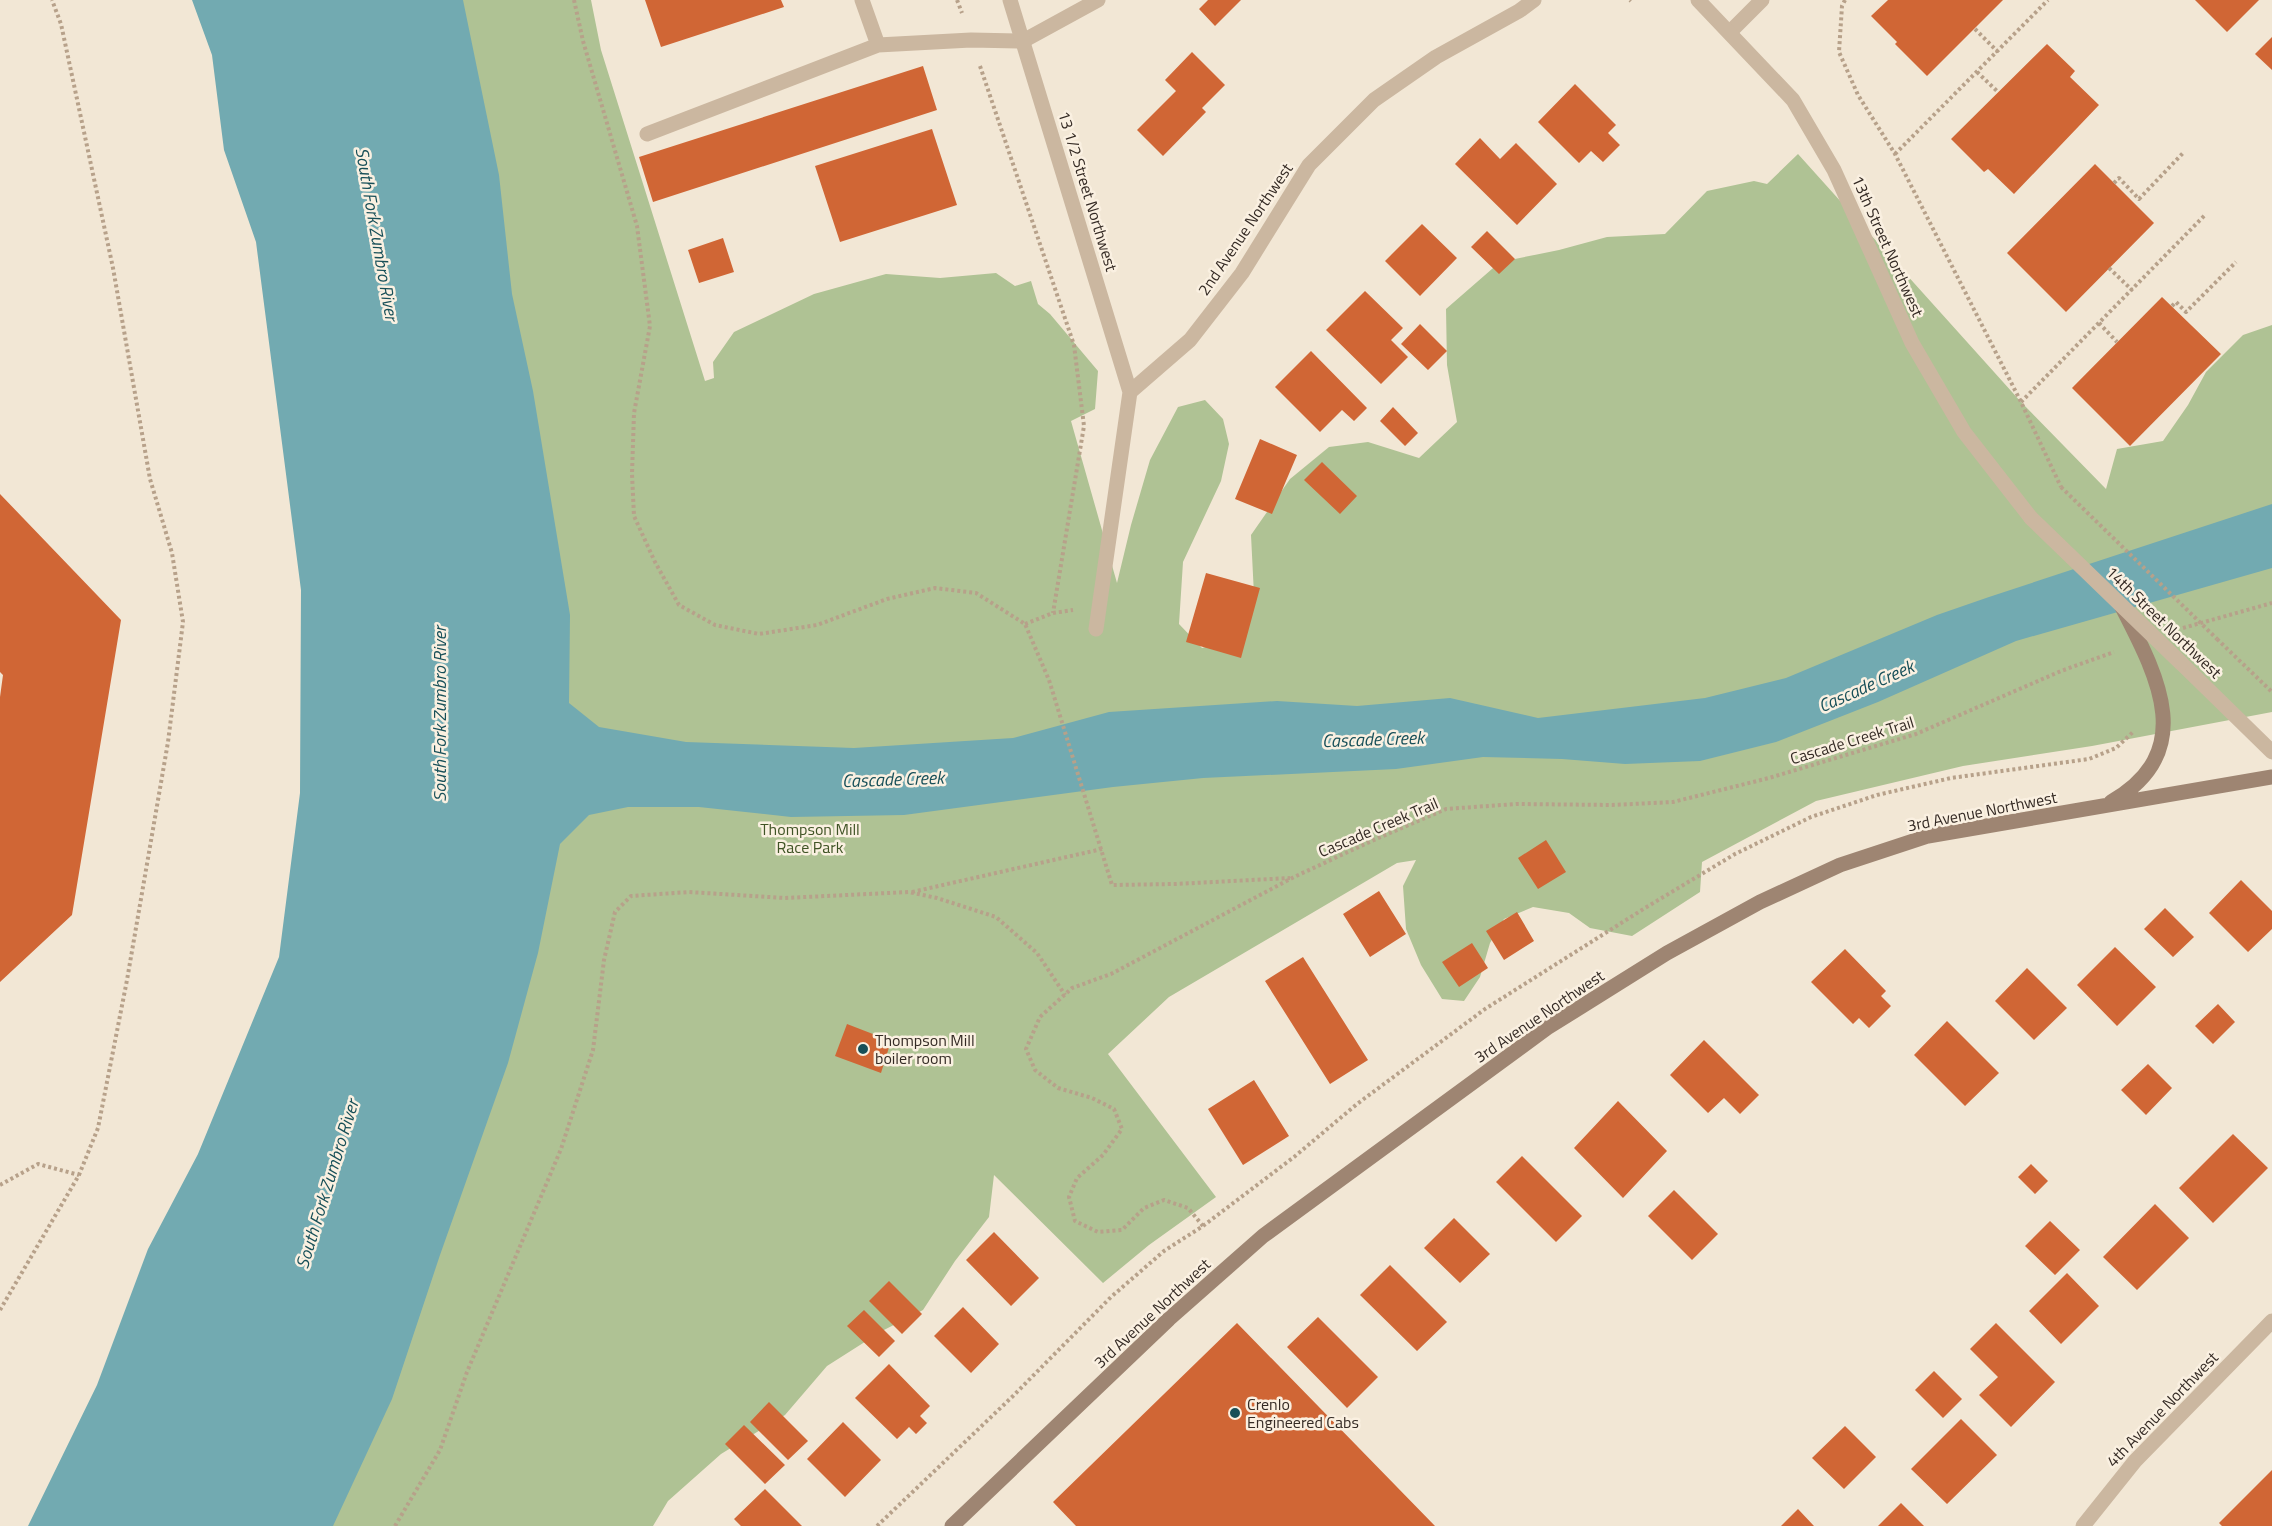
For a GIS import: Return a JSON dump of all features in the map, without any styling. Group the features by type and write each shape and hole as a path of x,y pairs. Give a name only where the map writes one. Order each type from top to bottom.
{"main road":[{"path":"2102,807 2127,792 2146,774 2158,757 2163,744 2164,716 2153,675 2140,642 2119,602"},
{"name":"3rd Avenue Northwest","path":"952,1526 1169,1319 1263,1236 1548,1028 1667,953 1760,902 1839,865 1928,836 2272,777"}],"street":[{"path":"862,0 878,45"},
{"name":"13 1/2 Street Northwest","path":"1010,0 1130,392"},
{"path":"647,134 878,45 971,40 1023,41 1098,0"},
{"name":"2nd Avenue Northwest","path":"1130,392 1190,340 1242,273 1309,165 1374,100 1436,57 1519,11 1534,0"},
{"name":"13th Street Northwest","path":"1698,0 1793,100 1834,170 1912,343 1964,432 2031,518"},
{"path":"1730,32 1762,0"},
{"path":"1097,622 1130,392"},
{"name":"14th Street Northwest","path":"2031,518 2272,752"},
{"name":"4th Avenue Northwest","path":"2083,1526 2135,1461 2272,1322"}],"path":[{"path":"0,1310 79,1175 98,1128 125,992 168,742 183,622 172,553 150,479 110,256 61,24 52,0"},
{"path":"574,0 583,41 637,226 650,326 634,413 632,474 634,516 654,562 680,605 715,625 759,634 817,625 887,599 935,588 976,593 1025,624 1049,680 1112,885 1294,877"},
{"path":"957,0 1074,345 1084,426 1053,613"},
{"path":"1845,0 1842,6 1839,52 1857,95 1895,154 2021,402 2061,487 2272,692"},
{"path":"1895,154 2048,0"},
{"path":"1975,28 1998,52"},
{"path":"1977,72 1998,92"},
{"path":"2114,183 2120,178 2139,199 2184,152"},
{"path":"2021,402 2206,214"},
{"path":"2172,306 2176,302 2186,312 2236,262"},
{"path":"2109,268 2132,290"},
{"path":"2098,323 2117,342"},
{"name":"Cascade Creek Trail","path":"877,1526 1013,1396 1111,1297 1164,1251 1203,1226 1188,1208 1164,1200 1144,1208 1122,1230 1098,1232 1075,1221 1069,1197 1077,1178 1102,1155 1122,1129 1114,1109 1092,1098 1058,1088 1035,1070 1026,1049 1040,1017 1072,988 1111,974 1185,937 1294,877 1446,809 1516,804 1612,805 1673,802 1769,778 1916,734 2061,671 2220,616 2272,603"},
{"path":"1025,624 1068,609 1097,622"},
{"path":"395,1526 441,1450 467,1372 561,1149 593,1050 604,960 615,912 631,896 689,892 785,898 909,892 1102,849"},
{"path":"909,892 937,898 996,917 1037,953 1065,995"},
{"path":"0,1185 38,1164 79,1175"}],"green space":[{"name":"Thompson Mill Race Park","path":"335,0 591,0 601,50 705,381 714,378 713,362 734,332 814,294 886,274 940,278 996,273 1015,286 1031,281 1038,304 1050,314 1098,371 1095,409 1071,421 1117,583 1150,460 1178,407 1205,400 1223,419 1229,444 1221,481 1183,562 1179,624 1202,648 1239,637 1254,595 1251,535 1290,479 1329,447 1368,442 1419,458 1457,422 1447,365 1446,309 1500,262 1607,237 1665,234 1707,191 1754,181 1767,184 1798,154 2021,402 2106,489 2117,449 2163,441 2188,405 2206,372 2243,335 2272,325 2272,712 2092,746 1963,766 1816,801 1702,862 1700,892 1632,936 1590,928 1569,913 1533,907 1504,919 1490,943 1480,977 1464,1001 1442,999 1421,965 1406,929 1403,886 1416,860 1397,863 1169,997 1108,1054 1216,1197 1149,1245 1103,1283 994,1175 989,1217 955,1261 923,1310 882,1331 827,1366 785,1415 721,1454 668,1501 653,1526 162,1526 304,1265"}],"water":[{"path":"192,0 463,0 499,175 512,294 533,391 570,615 569,703 599,727 686,742 854,748 1013,738 1109,712 1277,701 1357,706 1450,698 1538,718 1705,698 1786,678 1937,615 2272,504 2272,568 2016,641 1878,702 1776,742 1700,761 1625,764 1562,759 1483,757 1396,769 1203,778 1113,787 904,815 791,817 699,807 628,807 589,815 560,844 538,953 508,1063 392,1399 333,1526 28,1526 97,1385 148,1249 198,1154 279,957 300,793 301,590 256,242 224,150 212,55"}],"building":[{"path":"645,0 781,0 784,7 661,47"},
{"path":"1208,0 1241,0 1215,26 1199,9"},
{"path":"1888,0 2003,0 1927,76 1871,16"},
{"path":"2195,0 2259,0 2227,32"},
{"path":"2272,37 2272,70 2255,54"},
{"path":"2047,44 2075,71 2070,77 2099,105 2014,194 1988,169 1984,172 1951,139"},
{"path":"1192,52 1225,85 1202,108 1206,112 1163,156 1137,130 1176,91 1165,80"},
{"path":"923,66 937,110 653,202 639,157"},
{"path":"1575,84 1616,125 1608,133 1620,145 1603,162 1591,151 1579,163 1538,122"},
{"path":"932,129 957,205 840,242 815,166"},
{"path":"1480,138 1500,159 1516,143 1557,184 1517,225 1455,164"},
{"path":"2095,164 2154,223 2066,312 2007,253"},
{"path":"1422,224 1457,258 1420,296 1385,261"},
{"path":"1487,231 1515,259 1499,274 1471,247"},
{"path":"723,238 734,272 699,283 688,250"},
{"path":"1365,291 1403,328 1391,340 1408,357 1381,384 1326,330"},
{"path":"2162,297 2221,354 2130,446 2072,388"},
{"path":"1420,324 1447,351 1428,370 1401,344"},
{"path":"1311,351 1367,408 1354,421 1342,410 1320,432 1275,387"},
{"path":"1393,407 1418,433 1405,446 1380,421"},
{"path":"1260,439 1297,455 1272,514 1235,499"},
{"path":"1322,462 1357,496 1340,514 1304,480"},
{"path":"0,494 121,620 72,915 0,982 0,697 3,675 0,672"},
{"path":"1206,573 1260,588 1241,658 1186,642"},
{"path":"1546,840 1566,872 1538,889 1518,858"},
{"path":"2241,880 2272,911 2272,929 2248,952 2209,913"},
{"path":"1379,891 1406,934 1370,957 1343,914"},
{"path":"2165,908 2194,937 2173,957 2144,929"},
{"path":"1517,912 1534,941 1504,960 1486,931"},
{"path":"1472,943 1488,968 1459,987 1442,962"},
{"path":"2115,947 2156,987 2117,1026 2077,985"},
{"path":"1845,949 1886,991 1881,996 1891,1006 1869,1028 1859,1018 1853,1024 1811,982"},
{"path":"1303,957 1368,1060 1330,1084 1265,981"},
{"path":"2027,968 2067,1008 2034,1040 1995,1001"},
{"path":"2218,1004 2235,1022 2213,1044 2195,1026"},
{"path":"1947,1021 1999,1073 1965,1106 1914,1055"},
{"name":"Thompson Mill boiler room","path":"847,1024 891,1041 881,1073 835,1056"},
{"path":"1704,1040 1759,1095 1740,1114 1724,1098 1708,1113 1670,1075"},
{"path":"2148,1064 2172,1088 2146,1115 2121,1090"},
{"path":"1254,1080 1289,1136 1243,1165 1208,1109"},
{"path":"1618,1101 1667,1151 1623,1198 1574,1148"},
{"path":"2233,1134 2268,1168 2213,1223 2179,1188"},
{"path":"1522,1156 1582,1216 1556,1242 1496,1182"},
{"path":"2031,1164 2048,1181 2035,1194 2018,1177"},
{"path":"1674,1190 1718,1234 1692,1260 1648,1216"},
{"path":"2155,1204 2189,1238 2137,1290 2103,1257"},
{"path":"1454,1218 1490,1254 1460,1283 1424,1248"},
{"path":"2050,1221 2080,1250 2055,1275 2025,1246"},
{"path":"994,1232 1039,1278 1011,1306 966,1260"},
{"path":"1390,1265 1447,1322 1417,1351 1360,1295"},
{"path":"2067,1273 2099,1306 2061,1344 2029,1311"},
{"path":"889,1281 922,1314 902,1334 869,1301"},
{"path":"963,1307 999,1344 971,1373 934,1336"},
{"path":"864,1310 895,1341 879,1357 847,1326"},
{"path":"1318,1317 1378,1377 1347,1408 1287,1347"},
{"name":"Crenlo Engineered Cabs","path":"1237,1323 1435,1526 1076,1526 1053,1502"},
{"path":"1996,1323 2055,1382 2011,1427 1979,1395 1998,1377 1970,1349"},
{"path":"889,1364 930,1406 920,1416 927,1423 916,1434 909,1427 897,1439 855,1398"},
{"path":"1934,1371 1962,1399 1943,1418 1915,1390"},
{"path":"769,1402 808,1441 788,1460 750,1422"},
{"path":"1961,1419 1997,1455 1947,1504 1911,1469"},
{"path":"843,1422 881,1460 845,1497 807,1459"},
{"path":"744,1425 785,1465 765,1484 725,1444"},
{"path":"1845,1426 1876,1457 1844,1489 1812,1458"},
{"path":"2272,1470 2272,1526 2222,1526 2219,1523"},
{"path":"765,1489 802,1526 741,1526 734,1519"},
{"path":"1901,1503 1924,1526 1878,1526"},
{"path":"1798,1509 1814,1526 1781,1526"}],"place":[{"name":"Thompson Mill boiler room","path":"863,1049"},
{"name":"Crenlo Engineered Cabs","path":"1235,1413"}],"water label":[{"name":"South Fork Zumbro River","path":"377,234"},
{"name":"Cascade Creek","path":"1866,686"},
{"name":"South Fork Zumbro River","path":"439,714"},
{"name":"Cascade Creek","path":"1373,739"},
{"name":"Cascade Creek","path":"893,779"},
{"name":"South Fork Zumbro River","path":"327,1184"}]}
